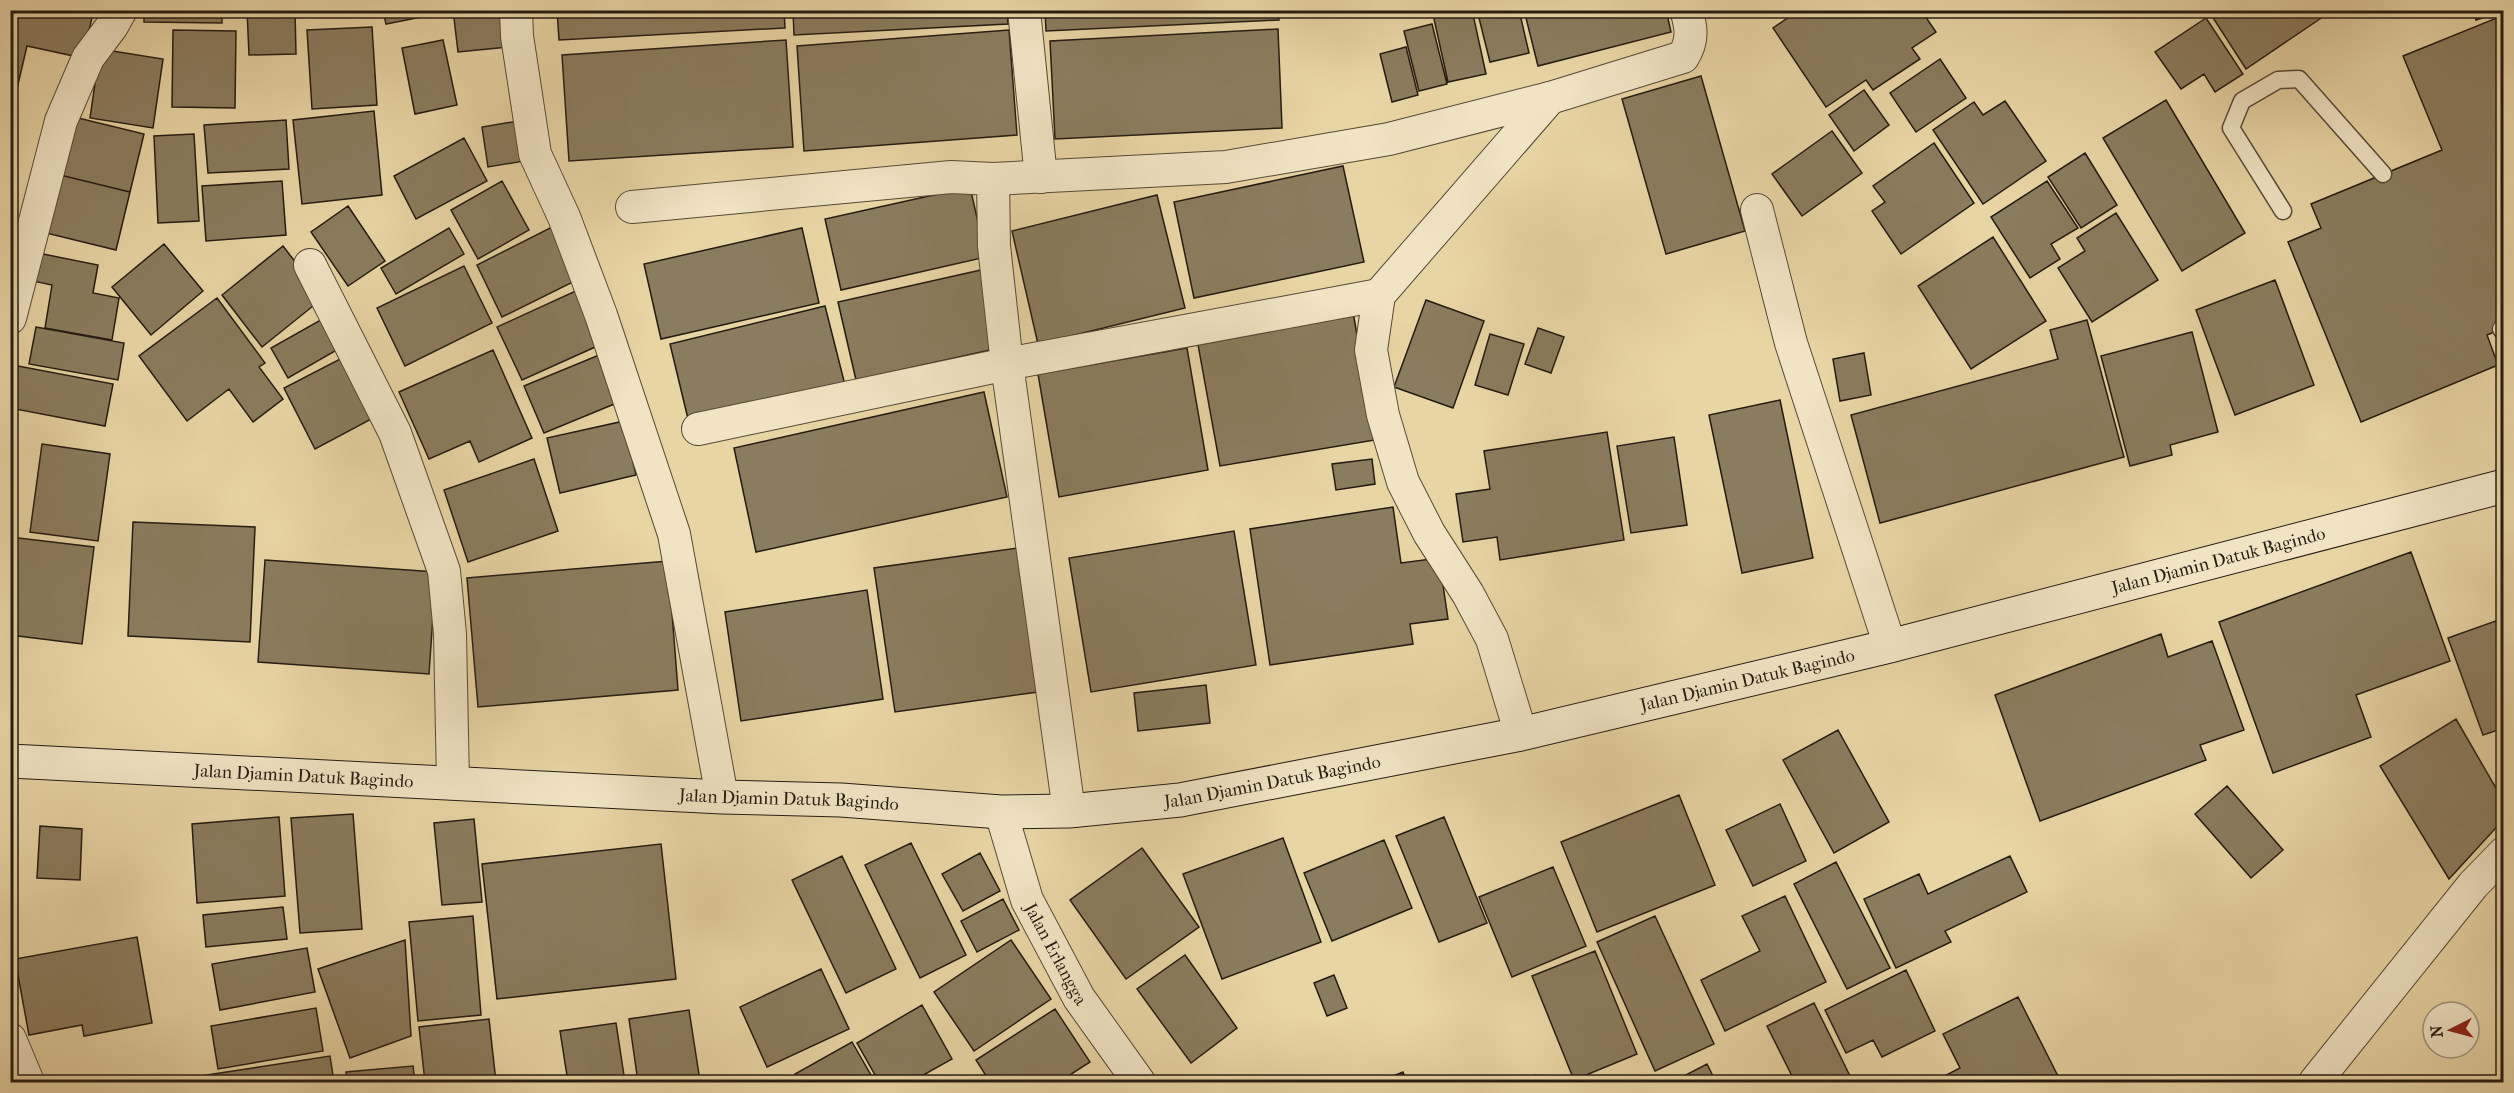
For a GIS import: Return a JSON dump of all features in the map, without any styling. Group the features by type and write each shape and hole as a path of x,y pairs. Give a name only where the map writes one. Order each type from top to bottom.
{"street":[{"path":"10,318 61,121 88,58 121,10"},
{"path":"516,10 535,154 564,218 601,315 674,534 722,797"},
{"path":"1024,10 1041,177"},
{"path":"632,207 951,177 993,179 1227,167 1389,139 1550,98 1683,57 1690,46 1691,26 1686,10"},
{"path":"1521,734 1492,639 1468,594 1429,533 1402,482 1383,415 1371,350 1379,295 1550,98"},
{"path":"993,179 994,246 1007,364 1069,811"},
{"path":"1757,210 1791,343 1890,646"},
{"path":"310,265 396,433 444,571 450,634 453,783"},
{"path":"698,429 1007,364 1379,295"},
{"name":"Jalan Djamin Datuk Bagindo","path":"10,761 722,797 842,800 1001,812 1069,811 1180,800 1521,734 1890,646 2504,486"},
{"name":"Jalan Erlangga","path":"1001,812 1027,900 1079,998 1139,1083"},
{"path":"2315,1083 2473,885 2504,853"},
{"path":"10,1039 28,1083"}],"lane":[{"path":"2283,212 2231,128 2242,101 2278,80 2299,79 2383,174"}],"building":[{"path":"10,10 80,10 93,13 83,58 27,46 15,97 10,96"},
{"path":"144,10 222,10 222,23 144,22"},
{"path":"247,10 295,10 296,54 249,55"},
{"path":"302,10 358,10 358,11 302,15"},
{"path":"383,10 426,10 427,16 386,24"},
{"path":"453,10 504,10 508,47 458,52"},
{"path":"557,10 784,10 785,28 559,40"},
{"path":"793,10 1007,10 1008,24 794,35"},
{"path":"1045,10 1279,10 1279,20 1046,31"},
{"path":"1432,10 1472,10 1486,74 1448,82"},
{"path":"1477,10 1519,10 1529,53 1490,62"},
{"path":"1524,10 1666,10 1671,32 1538,66"},
{"path":"1799,10 1921,10 1936,32 1912,48 1920,59 1873,90 1866,80 1826,107 1773,28"},
{"path":"2208,10 2333,10 2246,69"},
{"path":"2473,10 2504,10 2504,11 2476,20"},
{"path":"2504,15 2504,328 2487,335 2498,365 2361,422 2288,242 2321,228 2311,204 2442,150 2403,56"},
{"path":"2206,18 2243,74 2215,92 2204,74 2181,89 2155,52"},
{"path":"1432,24 1447,84 1419,91 1404,31"},
{"path":"372,27 377,105 312,109 307,30"},
{"path":"1278,29 1282,128 1055,139 1050,41"},
{"path":"173,30 236,31 235,108 172,107"},
{"path":"1009,30 1017,135 804,151 797,46"},
{"path":"443,40 457,105 415,114 402,48"},
{"path":"786,40 793,147 569,161 562,55"},
{"path":"1406,47 1418,95 1392,102 1380,54"},
{"path":"100,49 163,59 153,128 90,118"},
{"path":"1940,59 1966,98 1916,132 1890,93"},
{"path":"1701,76 1745,231 1666,254 1622,99"},
{"path":"1864,90 1889,125 1854,151 1829,115"},
{"path":"2166,100 2245,233 2182,271 2103,138"},
{"path":"2005,101 2046,161 1983,204 1933,130 1974,102 1983,115"},
{"path":"374,111 382,195 302,204 293,120"},
{"path":"70,116 144,134 130,192 56,174"},
{"path":"286,120 289,169 208,173 204,125"},
{"path":"524,120 530,160 488,167 482,127"},
{"path":"1832,131 1862,173 1802,216 1772,174"},
{"path":"194,134 199,221 158,223 154,136"},
{"path":"464,138 487,181 416,219 394,176"},
{"path":"1934,143 1974,203 1901,254 1872,211 1885,202 1873,186"},
{"path":"2085,153 2117,205 2081,228 2048,177"},
{"path":"1343,166 1364,262 1194,298 1174,202"},
{"path":"56,174 130,192 116,250 42,232"},
{"path":"282,181 286,235 206,241 202,186"},
{"path":"502,181 529,230 478,259 451,210"},
{"path":"2047,181 2078,228 2051,244 2060,259 2030,278 1991,217"},
{"path":"970,187 986,257 841,290 825,219"},
{"path":"1157,195 1185,308 1038,344 1012,231"},
{"path":"348,206 385,261 348,286 311,232"},
{"path":"2116,213 2158,280 2092,322 2058,268 2085,251 2077,238"},
{"path":"554,226 579,279 502,317 477,265"},
{"path":"449,228 464,254 396,294 381,268"},
{"path":"802,228 819,303 661,339 644,264"},
{"path":"1993,237 2046,321 1971,369 1918,286"},
{"path":"164,244 203,291 151,335 112,287"},
{"path":"283,246 323,298 262,347 222,295"},
{"path":"38,253 98,265 93,293 119,298 112,340 45,328 52,285 33,281"},
{"path":"464,266 492,323 405,366 377,308"},
{"path":"981,270 999,348 856,380 838,302"},
{"path":"2275,280 2314,385 2235,415 2196,310"},
{"path":"580,289 604,343 522,380 497,327"},
{"path":"217,298 265,363 259,367 283,399 253,422 229,389 187,421 139,356"},
{"path":"1426,300 1484,321 1453,408 1394,387"},
{"path":"825,306 845,385 689,423 670,344"},
{"path":"1353,312 1375,440 1220,466 1197,339"},
{"path":"326,317 342,347 288,378 271,348"},
{"path":"2087,320 2124,457 1880,523 1851,415 2058,359 2050,330"},
{"path":"36,327 124,343 118,380 29,364"},
{"path":"1538,328 1564,337 1551,373 1525,364"},
{"path":"2192,332 2218,432 2170,445 2172,455 2130,466 2101,356"},
{"path":"1490,334 1524,344 1508,395 1475,385"},
{"path":"1187,348 1208,470 1059,497 1038,374"},
{"path":"493,350 532,438 479,462 470,441 429,459 399,392"},
{"path":"604,353 624,400 544,433 524,386"},
{"path":"1864,353 1871,395 1840,401 1833,359"},
{"path":"346,356 377,416 315,449 284,388"},
{"path":"18,366 113,384 105,426 10,408"},
{"path":"984,392 1007,497 756,552 734,448"},
{"path":"1780,400 1813,558 1742,573 1709,415"},
{"path":"624,421 636,475 560,493 547,438"},
{"path":"1607,432 1624,540 1500,560 1497,537 1463,542 1456,494 1490,489 1484,451"},
{"path":"1674,437 1687,525 1631,533 1617,446"},
{"path":"42,444 110,454 98,541 30,532"},
{"path":"534,459 558,531 468,562 444,490"},
{"path":"1372,459 1375,484 1336,490 1332,464"},
{"path":"1393,507 1401,563 1439,558 1448,619 1410,624 1413,644 1270,665 1250,529"},
{"path":"133,522 255,527 250,642 128,636"},
{"path":"1234,531 1256,665 1091,692 1069,558"},
{"path":"10,537 94,547 82,644 10,635"},
{"path":"1018,548 1038,692 895,712 874,568"},
{"path":"2411,552 2450,661 2356,695 2371,737 2273,773 2219,622"},
{"path":"265,560 436,572 429,674 258,662"},
{"path":"668,561 678,690 478,707 467,578"},
{"path":"867,590 883,699 741,721 725,612"},
{"path":"2504,618 2504,728 2483,735 2448,638"},
{"path":"2161,634 2168,657 2212,641 2244,730 2200,745 2206,760 2040,821 1995,695"},
{"path":"1206,685 1210,723 1138,731 1134,693"},
{"path":"2456,719 2504,802 2504,819 2449,879 2380,766"},
{"path":"1838,730 1889,822 1834,853 1783,760"},
{"path":"2227,786 2283,850 2251,878 2195,814"},
{"path":"1679,795 1715,885 1597,932 1561,842"},
{"path":"1780,804 1806,861 1753,886 1726,830"},
{"path":"353,814 362,929 300,933 291,818"},
{"path":"279,817 285,896 197,903 192,824"},
{"path":"1444,817 1487,923 1439,942 1396,836"},
{"path":"474,819 482,902 442,905 434,823"},
{"path":"40,826 82,829 80,880 37,878"},
{"path":"1283,838 1321,942 1222,979 1183,874"},
{"path":"1384,840 1412,908 1332,941 1304,873"},
{"path":"911,843 966,955 920,978 865,865"},
{"path":"661,844 676,979 497,999 482,864"},
{"path":"1142,848 1199,927 1126,979 1070,900"},
{"path":"980,853 1000,891 963,911 942,874"},
{"path":"842,856 896,969 846,993 792,880"},
{"path":"2010,856 2027,892 1945,931 1951,942 1896,968 1864,899 1919,874 1928,894"},
{"path":"1836,862 1890,968 1847,989 1794,884"},
{"path":"1553,867 1586,946 1512,977 1479,897"},
{"path":"1785,896 1826,982 1725,1031 1701,980 1760,951 1742,916"},
{"path":"1003,899 1019,930 977,952 961,921"},
{"path":"283,907 287,939 206,947 203,915"},
{"path":"473,916 481,1015 418,1021 409,922"},
{"path":"1655,916 1714,1044 1655,1071 1597,942"},
{"path":"137,937 152,1023 84,1036 82,1025 29,1035 15,959"},
{"path":"405,940 411,1036 350,1058 318,969"},
{"path":"1011,940 1051,999 974,1051 934,992"},
{"path":"307,948 315,992 220,1010 212,964"},
{"path":"1595,951 1637,1054 1574,1080 1532,976"},
{"path":"1185,955 1237,1028 1191,1063 1137,989"},
{"path":"821,969 849,1029 767,1067 740,1007"},
{"path":"1906,970 1935,1031 1882,1057 1873,1040 1846,1053 1825,1010"},
{"path":"1334,975 1347,1008 1327,1016 1314,983"},
{"path":"2018,997 2061,1082 1933,1082 1960,1068 1943,1034"},
{"path":"1814,1003 1850,1076 1838,1082 1795,1082 1767,1026"},
{"path":"922,1005 952,1059 911,1082 879,1082 857,1043"},
{"path":"316,1008 323,1051 218,1069 211,1026"},
{"path":"1055,1009 1090,1062 1059,1082 990,1082 976,1060"},
{"path":"689,1010 700,1081 638,1082 629,1019"},
{"path":"489,1019 496,1082 425,1082 419,1027"},
{"path":"616,1023 625,1082 568,1082 560,1031"},
{"path":"852,1042 875,1082 800,1082 795,1074"},
{"path":"330,1056 334,1082 161,1082"},
{"path":"1707,1064 1716,1082 1683,1082 1680,1078"},
{"path":"413,1066 415,1082 347,1082 346,1072"},
{"path":"1403,1072 1407,1082 1378,1082"},
{"path":"1536,1075 1540,1082 1521,1082"}]}
